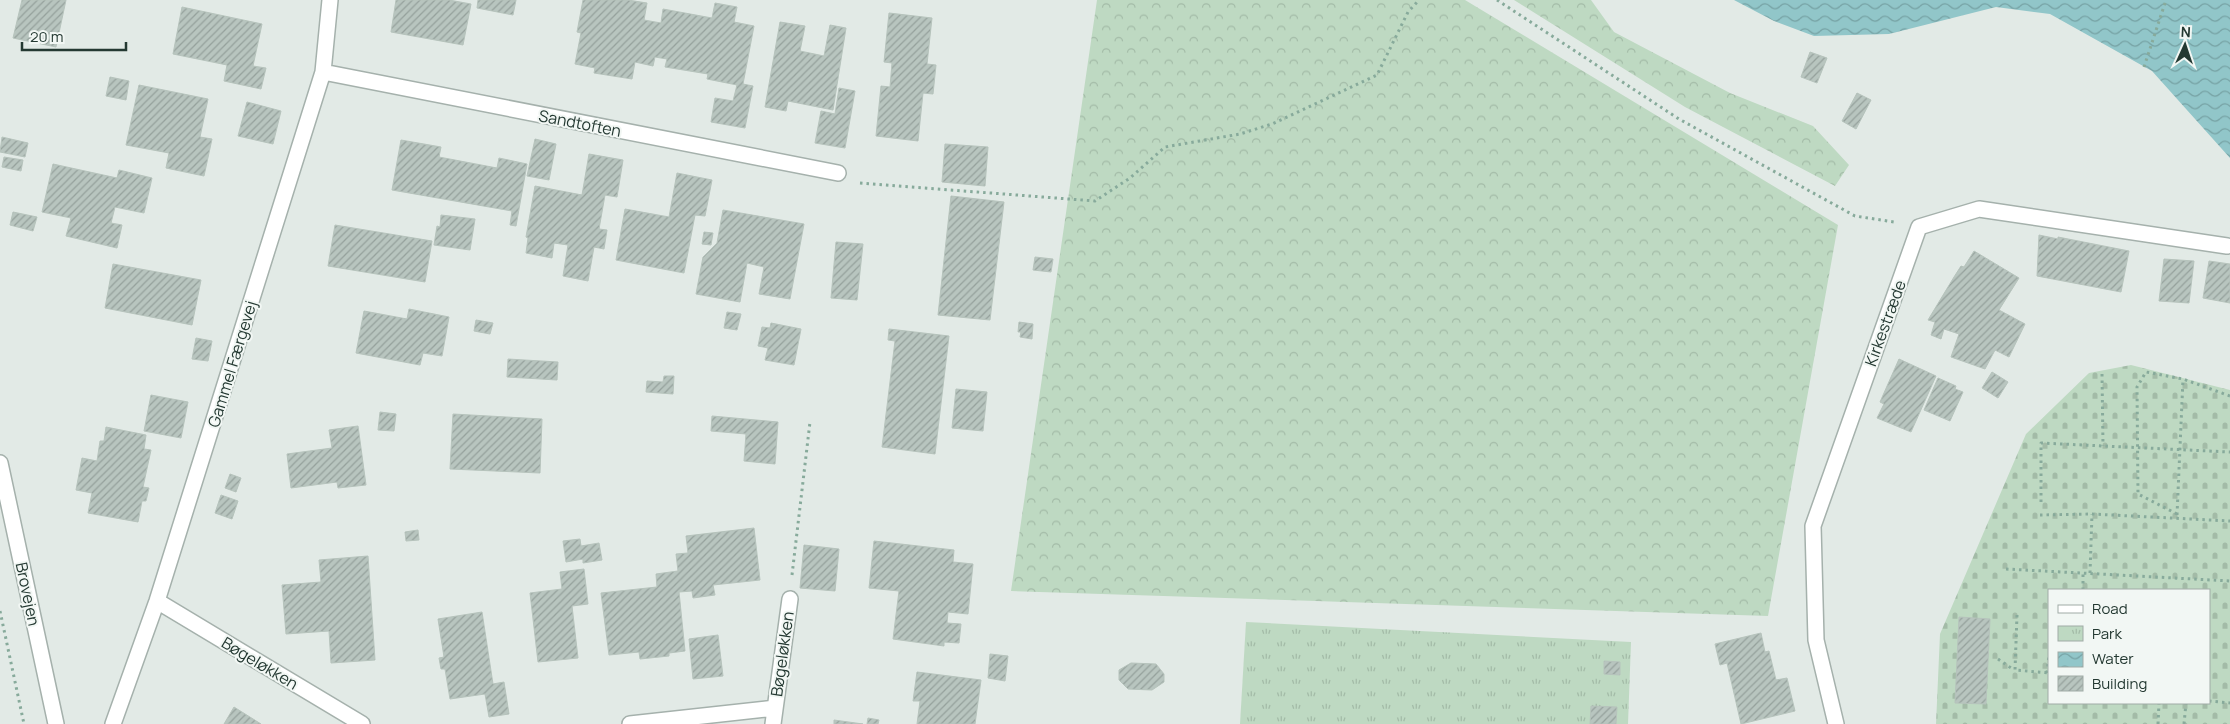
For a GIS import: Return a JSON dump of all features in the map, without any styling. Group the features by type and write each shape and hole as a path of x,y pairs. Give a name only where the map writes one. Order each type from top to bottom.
{"street":[{"name":"Gammel Færgevej","path":"113,724 157,601 324,72 330,0"},
{"name":"Sandtoften","path":"324,72 838,173"},
{"path":"1919,227 1979,209 2227,246"},
{"name":"Kirkestræde","path":"1836,724 1816,640 1813,526 1919,227"},
{"name":"Brovejen","path":"0,463 56,724"},
{"name":"Bøgeløkken","path":"773,724 790,599"},
{"name":"Bøgeløkken","path":"157,601 362,724"},
{"name":"Bøgeløkken","path":"630,724 775,708"}],"path":[{"path":"838,173 861,184 1095,201 1130,178 1164,147 1240,134 1272,124 1377,75 1408,12 1419,0"},
{"path":"1497,0 1679,119 1855,216 1919,227"},
{"path":"2144,67 2166,0"},
{"path":"2177,516 2138,494 2137,387 2146,372 2183,379 2230,396"},
{"path":"2102,374 2103,446"},
{"path":"2177,516 2183,379"},
{"path":"790,599 810,422"},
{"path":"2041,502 2041,443 2230,452"},
{"path":"2040,514 2177,516 2230,521"},
{"path":"2090,573 2092,514"},
{"path":"2006,569 2230,580"},
{"path":"2083,573 2083,589"},
{"path":"0,611 24,724"},
{"path":"2015,670 2018,615"},
{"path":"1998,658 2015,670 2048,673"},
{"path":"2210,700 2230,703"},
{"path":"2158,724 2159,704"},
{"path":"2184,724 2186,704"}],"green space":[{"path":"1097,0 1465,0 1838,225 1768,616 1011,591"},
{"path":"1514,0 1591,0 1614,32 1730,93 1813,126 1849,165 1835,186 1685,107"},
{"path":"2131,365 2230,390 2230,724 1936,724 1940,634 2026,434 2089,373"},
{"path":"1246,622 1631,642 1628,724 1240,724"}],"water":[{"path":"1734,0 2230,0 2230,158 2152,71 2050,14 1996,7 1889,34 1814,36 1774,21"}],"building":[{"path":"22,0 66,0 56,47 13,38"},
{"path":"396,0 449,0 471,4 463,45 391,32"},
{"path":"478,0 516,0 513,15 477,8"},
{"path":"583,0 628,0 647,3 644,20 661,23 663,9 712,18 715,3 737,7 734,22 754,26 743,84 753,86 745,128 711,122 715,98 733,101 737,85 707,79 708,74 665,67 667,59 655,57 653,66 635,62 632,79 594,73 595,68 575,64 581,33 577,32"},
{"path":"182,7 262,24 253,66 266,68 261,89 224,81 227,65 173,54"},
{"path":"889,13 932,18 927,64 936,65 933,94 923,93 918,141 876,136 881,86 890,87 892,63 884,62"},
{"path":"780,22 805,26 800,51 824,56 830,25 846,28 833,110 788,101 786,111 765,107"},
{"path":"1810,52 1827,58 1817,83 1801,77"},
{"path":"110,77 129,81 126,100 106,96"},
{"path":"139,85 208,99 200,137 212,139 204,176 166,168 169,153 126,145"},
{"path":"839,88 855,91 845,148 815,143 821,111 835,114"},
{"path":"1857,93 1871,100 1856,129 1842,121"},
{"path":"247,102 281,111 273,144 238,136"},
{"path":"2,137 28,143 25,157 0,152"},
{"path":"535,139 556,144 549,180 527,176"},
{"path":"401,140 441,147 439,157 497,168 499,158 527,164 516,226 510,225 512,211 392,190"},
{"path":"945,144 988,147 985,186 942,182"},
{"path":"589,154 623,160 617,197 605,195 599,229 607,230 604,249 594,247 588,281 563,276 568,245 554,243 552,258 526,253 528,238 526,237 535,186 582,195"},
{"path":"4,157 23,160 21,171 2,167"},
{"path":"53,164 117,178 119,170 152,178 144,213 115,207 111,223 122,225 117,248 66,236 71,218 42,212"},
{"path":"677,173 712,180 705,216 695,215 684,273 616,260 625,209 669,217"},
{"path":"951,196 1004,202 990,320 938,315"},
{"path":"723,210 804,224 790,299 759,294 764,267 747,263 740,302 696,294 703,257 717,243"},
{"path":"13,212 37,217 33,231 10,225"},
{"path":"441,215 475,219 470,250 434,245 437,226 440,227"},
{"path":"335,225 432,241 425,282 328,266"},
{"path":"704,232 713,233 711,245 702,244"},
{"path":"2039,235 2129,251 2121,292 2037,276"},
{"path":"836,242 863,244 857,300 831,298"},
{"path":"1974,251 2019,278 1999,310 2025,324 2009,357 1995,350 1985,369 1951,357 1959,334 1944,329 1941,339 1931,335 1935,322 1928,320 1961,266 1964,267"},
{"path":"1035,257 1053,259 1051,272 1033,270"},
{"path":"2164,259 2194,261 2189,303 2159,301"},
{"path":"2209,261 2230,264 2230,303 2203,298"},
{"path":"113,264 201,280 192,325 105,308"},
{"path":"409,309 449,317 442,356 423,353 420,365 356,353 364,311 407,319"},
{"path":"727,312 741,314 737,330 724,328"},
{"path":"476,320 493,323 490,334 474,331"},
{"path":"1019,322 1033,324 1032,339 1020,337 1021,332 1018,332"},
{"path":"771,323 801,329 794,365 765,360 768,348 758,346 762,327 770,328"},
{"path":"889,329 949,336 935,454 882,447 895,341 888,340"},
{"path":"196,338 212,341 208,361 192,359"},
{"path":"508,359 558,362 557,380 507,377"},
{"path":"1899,359 1936,376 1911,432 1877,418 1884,404 1880,402"},
{"path":"1992,372 2008,382 1998,398 1982,388"},
{"path":"664,376 674,376 673,394 646,392 647,381 663,382"},
{"path":"1938,378 1956,386 1955,389 1963,392 1950,421 1924,410"},
{"path":"956,389 987,392 983,431 952,428"},
{"path":"151,395 188,402 181,438 144,431"},
{"path":"380,412 396,414 394,431 378,430"},
{"path":"453,414 542,419 540,473 450,469"},
{"path":"712,416 778,422 775,464 744,461 746,434 711,431"},
{"path":"358,426 366,485 338,488 337,482 291,488 287,454 332,448 329,430"},
{"path":"106,427 146,435 144,449 151,450 143,487 149,488 146,501 142,501 138,522 88,513 92,493 76,490 82,458 97,461 100,441 104,441"},
{"path":"230,474 241,478 236,492 225,488"},
{"path":"221,495 238,501 232,519 215,513"},
{"path":"754,528 760,580 713,585 715,595 693,598 692,591 679,592 685,651 669,653 669,656 640,659 639,652 609,655 601,593 657,587 656,574 678,571 676,554 688,553 686,536"},
{"path":"418,530 419,540 406,541 405,532"},
{"path":"580,539 581,546 599,543 602,560 583,563 583,559 566,562 563,541"},
{"path":"874,541 954,550 953,562 973,564 968,614 948,612 947,623 961,624 959,643 944,642 944,646 893,639 899,591 869,588"},
{"path":"804,545 839,549 835,591 800,588"},
{"path":"368,556 375,660 331,663 329,631 286,634 282,585 321,582 319,560"},
{"path":"584,569 588,604 572,606 578,658 538,662 530,593 562,589 560,572"},
{"path":"482,612 493,684 504,682 509,714 489,717 485,694 450,699 445,669 441,669 439,658 444,657 438,619"},
{"path":"1959,617 1990,619 1986,704 1955,703"},
{"path":"1761,633 1765,652 1769,651 1776,680 1787,678 1795,711 1741,724 1727,663 1720,665 1715,644"},
{"path":"718,635 723,676 693,679 689,639"},
{"path":"990,654 1008,656 1005,681 988,678"},
{"path":"1604,661 1620,662 1620,675 1604,674"},
{"path":"1131,663 1156,664 1164,674 1164,682 1152,690 1128,689 1119,680 1119,670"},
{"path":"917,672 981,680 975,724 917,724 920,701 913,701"},
{"path":"1591,706 1617,707 1616,724 1590,724"},
{"path":"234,707 261,724 224,724"},
{"path":"868,718 879,720 878,724 867,724"},
{"path":"834,720 863,724 834,724"}]}
